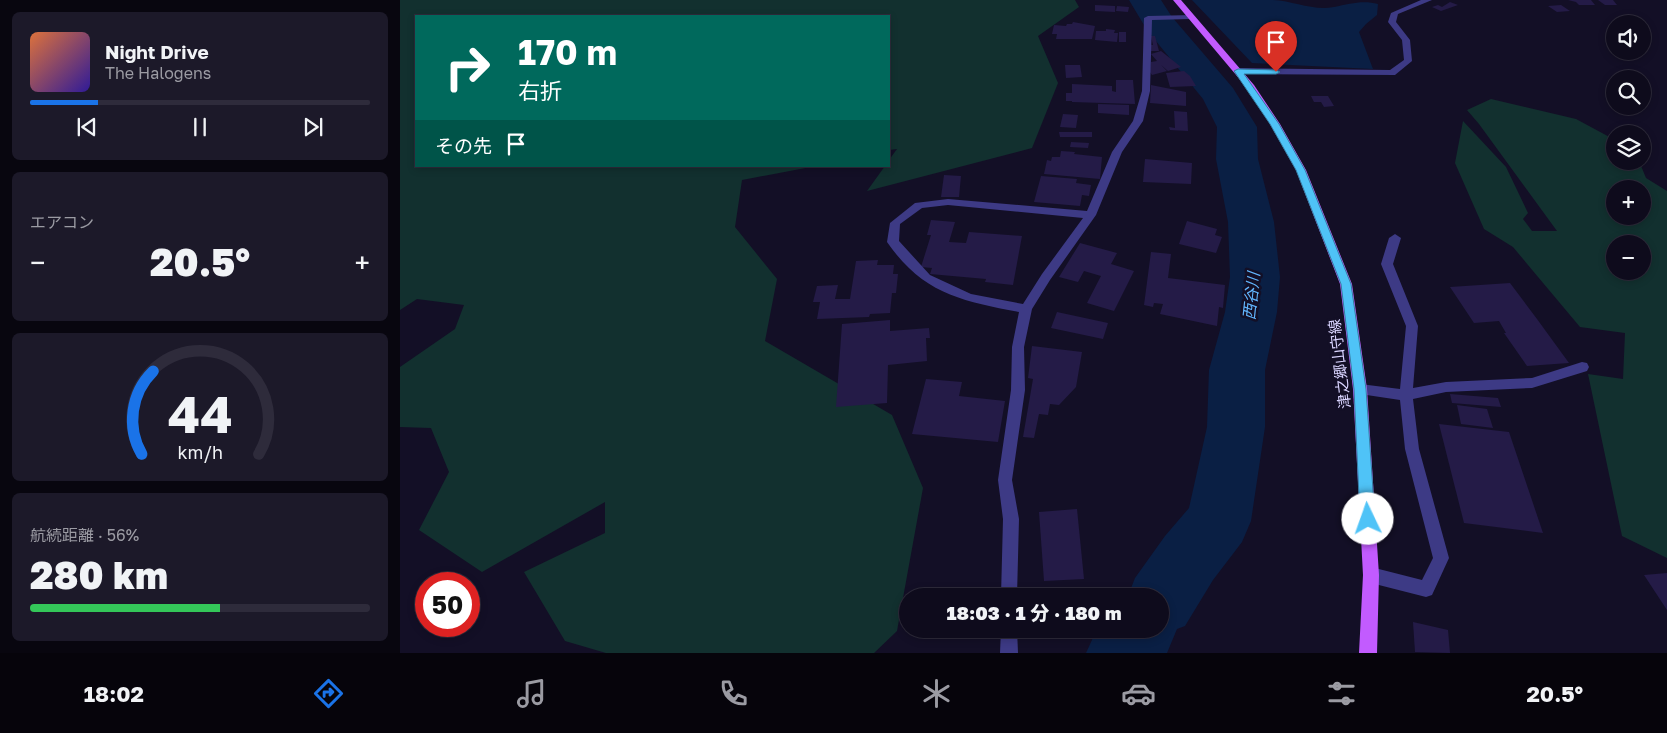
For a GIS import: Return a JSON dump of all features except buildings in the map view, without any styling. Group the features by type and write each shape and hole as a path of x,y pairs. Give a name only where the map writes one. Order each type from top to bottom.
{"main road":[{"name":"津之郷山守線","path":"1177,0 1238,71 1275,124 1301,170 1346,284 1360,389 1371,575 1368,653"}],"street":[{"path":"1238,71 1392,73 1408,61 1406,40 1392,22 1396,13 1428,0"},
{"path":"1010,588 1011,519 1005,480 1018,390 1018,347 1026,309 1046,277 1091,215 1117,152 1138,121 1146,91 1148,18 1190,17"},
{"path":"1026,309 968,298 926,278 893,242 895,223 919,205 948,202 1091,215"},
{"path":"1371,575 1426,589 1441,558 1412,449 1406,395 1412,326 1387,264 1395,238"},
{"path":"1360,389 1406,395 1446,387 1532,383 1582,367"},
{"path":"1008,653 1009,638"}],"green space":[{"path":"400,0 1075,0 1079,7 1038,36 1058,83 1032,148 867,191 884,167 890,167 890,159 897,149 890,150 890,15 415,15 415,167 811,167 742,180 735,227 777,279 765,341 892,415 923,488 905,588 899,588 897,631 874,653 606,653 565,641 524,572 605,533 605,502 482,572 419,530 449,472 431,428 400,427 400,367 455,329 464,305 417,299 400,310"},
{"path":"1491,99 1576,119 1606,135 1606,170 1643,170 1646,178 1649,180 1606,180 1606,225 1651,225 1651,181 1667,191 1667,558 1622,536 1588,374 1623,379 1625,333 1580,327 1513,247 1484,229 1455,163 1463,121 1506,167 1528,213 1523,219 1532,231 1557,231 1467,110"}],"water":[{"path":"1192,0 1273,0 1319,8 1361,2 1378,4 1377,15 1359,32 1373,69 1252,63"}],"waterway":[{"name":"西谷川","path":"1145,0 1159,23 1220,96 1237,127 1237,159 1251,222 1255,277 1251,312 1237,370 1236,427 1219,521 1189,558 1169,588"},
{"name":"西谷川","path":"1123,653 1134,638"}],"route":[{"path":"1276,72 1238,71 1251,87 1275,124 1301,170 1346,284 1360,389 1368,519"}]}
